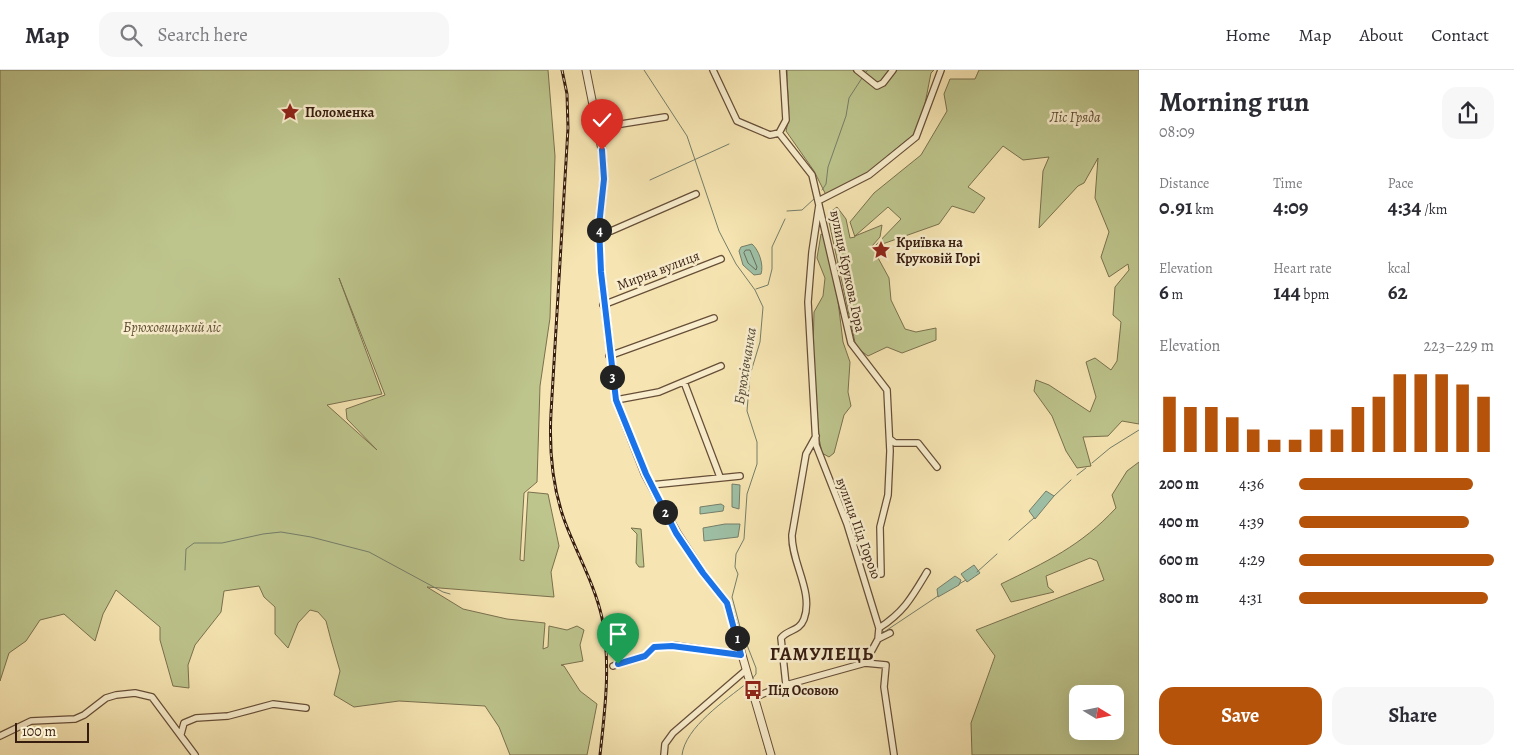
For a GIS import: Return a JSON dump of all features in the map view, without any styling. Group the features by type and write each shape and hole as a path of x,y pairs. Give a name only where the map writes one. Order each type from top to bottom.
{"street":[{"path":"586,70 597,126 604,179 599,230 603,305 616,400 651,485 681,541 727,603 771,755"},
{"path":"712,70 737,121 770,135 779,134 786,120 783,70"},
{"path":"778,70 783,78"},
{"path":"857,70 877,86 883,83 893,70"},
{"path":"820,200 869,175 916,138 941,70"},
{"path":"597,126 665,117"},
{"name":"вулиця Крукова Гора","path":"779,134 812,175 820,200 851,344 886,390 890,438 888,495 880,527 881,574"},
{"path":"599,230 611,230 696,194"},
{"name":"вулиця Під Горою","path":"820,200 812,252 808,302 816,436 824,468 847,524 879,628"},
{"name":"Мирна вулиця","path":"603,305 721,259"},
{"path":"609,356 714,318"},
{"path":"616,400 659,392 721,366"},
{"path":"684,382 720,477"},
{"path":"786,685 781,638 798,628 804,618 806,603 792,545 792,535 806,454 816,436"},
{"path":"890,438 895,443 918,444 937,468"},
{"path":"651,485 740,476"},
{"path":"865,663 878,640 879,628 896,617 904,608 927,572"},
{"path":"878,640 890,634"},
{"path":"613,666 645,656 654,647 672,646 741,655"},
{"path":"755,697 786,685 865,663 886,665 884,687 894,755"},
{"path":"664,755 665,744 673,733 747,673"},
{"path":"0,736 31,721 75,719 84,715 106,698 135,693 152,697 196,755"},
{"path":"181,734 184,724 196,718 228,716 273,704 306,708"}],"green space":[{"name":"Брюховицький ліс","path":"0,70 548,70 555,156 550,318 540,386 537,482 524,493 520,560 524,561 528,492 548,494 559,546 551,572 554,597 427,587 463,609 507,619 545,623 543,649 548,647 549,626 567,630 577,626 584,630 580,645 583,661 561,665 564,666 580,691 597,704 587,755 510,755 499,727 485,706 399,701 354,707 334,695 340,671 326,621 318,612 310,610 298,623 288,648 275,634 275,607 264,597 259,586 224,591 221,612 195,645 188,665 189,688 173,686 160,640 160,627 116,590 103,614 95,641 64,614 40,620 26,641 9,653 0,681","holes":["339,278 385,395 346,409 347,419 377,450 327,405 382,394"]},
{"path":"787,70 934,70 931,73 922,119 914,134 867,173 827,197 814,171 786,131 789,108"},
{"name":"Ліс Гряда","path":"979,70 1139,70 1139,424 1122,421 1108,436 1083,437 1091,466 1077,468 1066,451 1052,416 1034,391 1036,380 1049,385 1090,412 1096,397 1086,362 1095,358 1111,370 1117,361 1121,322 1113,315 1115,287 1129,270 1128,264 1109,277 1101,257 1109,232 1095,198 1098,158 1084,183 1078,186 1039,228 1043,171 1049,157 1023,160 1003,146 968,187 985,198 974,213 952,206 939,224 874,247 901,219 888,207 855,236 882,225 880,237 872,246 879,252 877,256 889,278 891,300 905,329 916,332 936,328 936,340 902,353 887,347 868,356 856,347 829,222 830,212 837,207 846,219 850,238 855,237 850,222 874,193 921,155 947,111 944,94 950,79 975,79"},
{"path":"821,234 825,236 837,293 843,342 850,362 848,392 851,406 844,415 834,453 829,457 822,453 819,438 813,351 814,312 823,296 825,278 817,258"},
{"path":"1139,462 1139,755 972,755 971,723 995,656 976,630 1104,580 1097,561 1090,558 1046,576 1048,587 1054,592 1011,602 1001,584 1062,552 1090,533 1116,508 1112,495 1127,471"},
{"path":"631,528 641,529 644,567 639,567 636,563 637,534"}],"water":[{"path":"752,244 760,258 761,274 754,275 743,265 739,251 741,247"},
{"path":"732,484 740,485 739,509 732,507"},
{"path":"1046,491 1054,496 1035,519 1029,511"},
{"path":"721,504 724,506 723,511 700,514 700,507"},
{"path":"725,524 740,524 738,537 704,541 703,528"},
{"path":"974,565 980,573 967,582 961,574"},
{"path":"955,576 961,580 959,585 938,597 937,589"}],"waterway":[{"name":"Брюхівчанка","path":"644,70 687,136 719,231 736,264 755,290 763,307 760,342 750,375 747,411 757,442 757,464 747,494 744,539 736,554 735,567 738,574 732,597 740,627 756,668 756,674 752,679"},
{"path":"822,190 826,184 828,167 846,116 849,98 862,78"},
{"path":"650,180 729,144"},
{"path":"787,211 802,210 815,198"},
{"path":"756,289 768,285 772,269 772,247 785,219"},
{"path":"1092,463 1110,448 1139,430"},
{"path":"1077,475 1086,468"},
{"path":"1054,496 1071,480"},
{"path":"1009,540 1034,518"},
{"path":"185,570 186,549 194,543 222,543 281,532 311,537 369,552 450,594"},
{"path":"977,572 997,554"},
{"path":"959,584 966,580"},
{"path":"882,630 884,632 938,596"},
{"name":"Брюхівчанка","path":"682,755 690,734 698,724 747,683"},
{"path":"758,722 767,755"}],"railway":[{"path":"562,70 567,94 568,128 551,413 551,455 557,496 570,534 595,594 605,635 607,669 600,755"}],"place":[{"name":"Поломенка","path":"290,112"},
{"name":"Криївка на Круковій Горі","path":"881,250"},
{"name":"Під Осовою","path":"753,690"}],"district":[{"name":"ГАМУЛЕЦЬ","path":"822,653"}],"route":[{"path":"602,150 604,179 599,226 601,272 603,305 616,400 646,474 676,533 703,573 724,596 732,616 741,655 672,646 654,647 645,656 618,664"}]}
